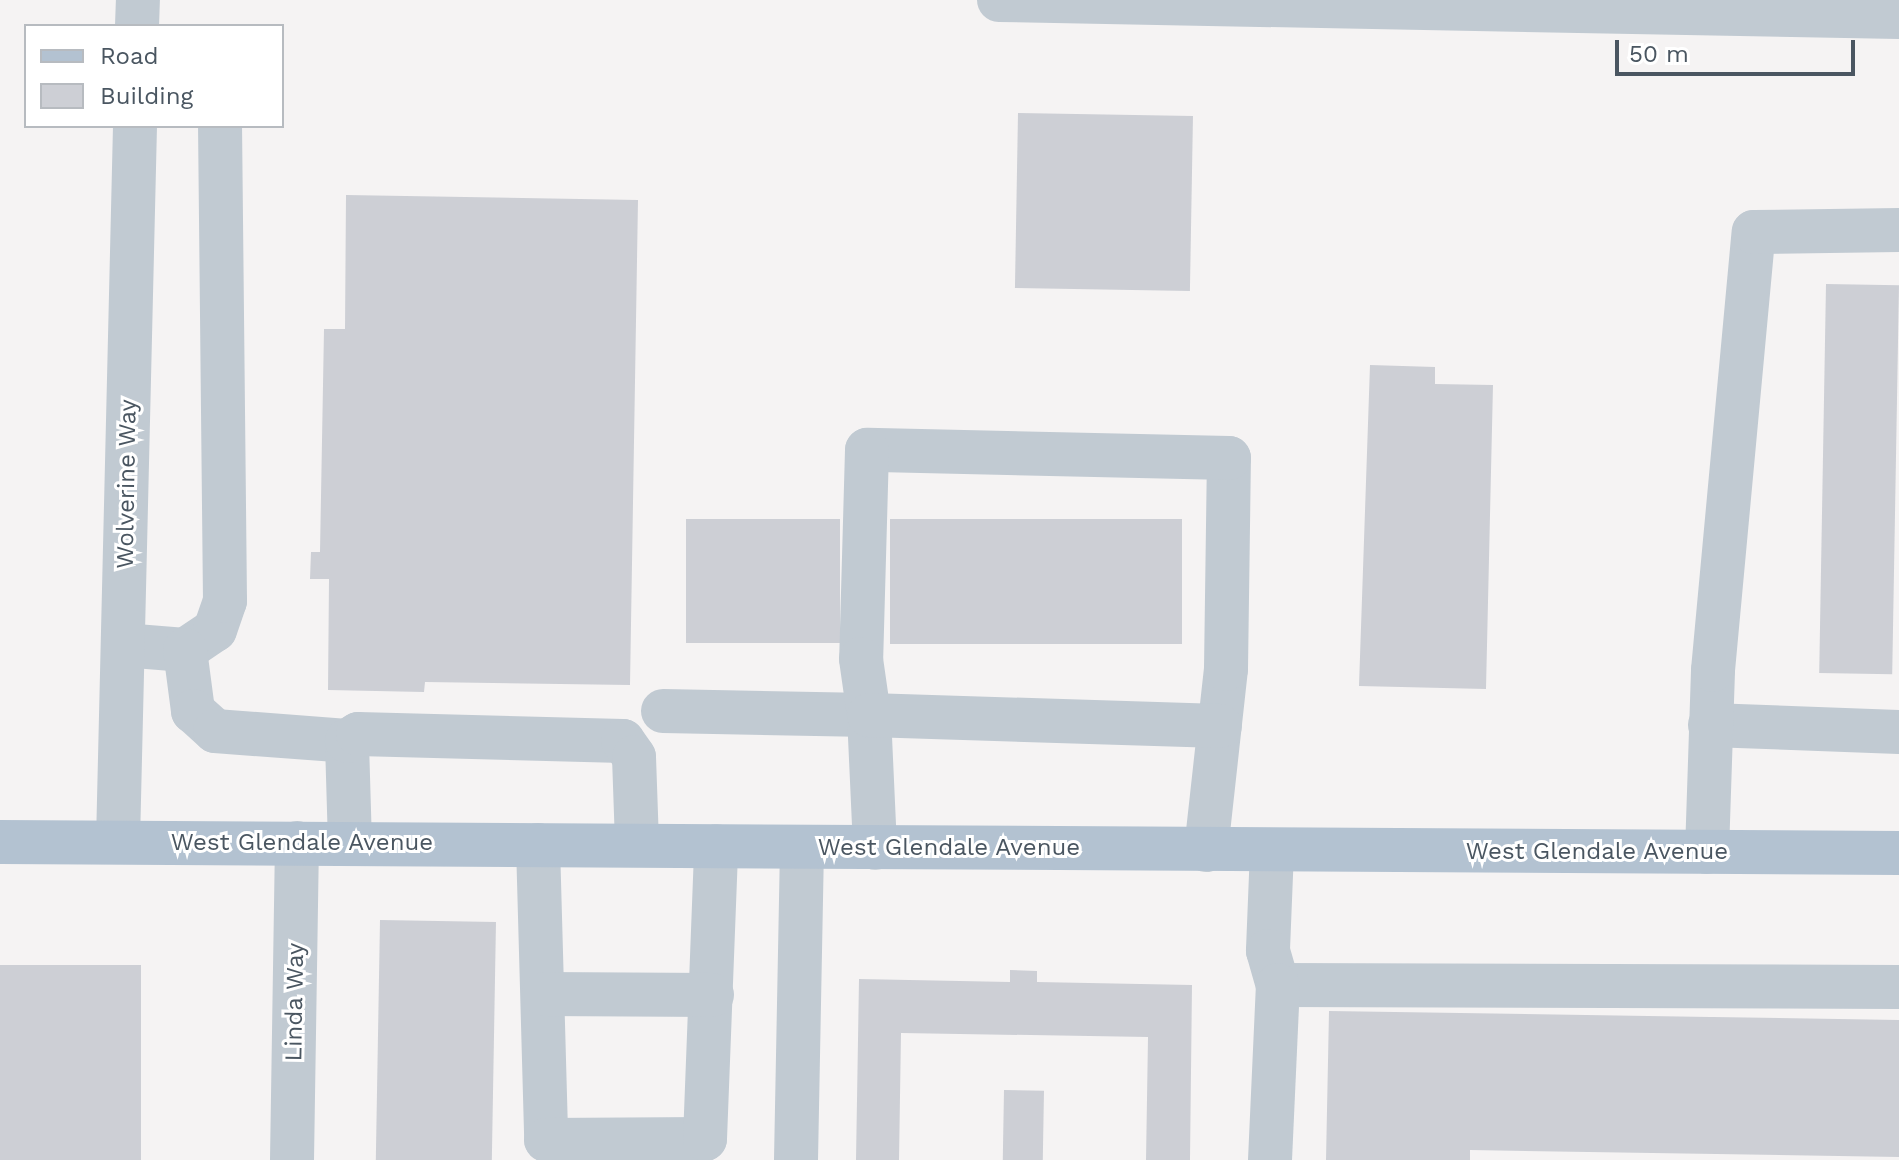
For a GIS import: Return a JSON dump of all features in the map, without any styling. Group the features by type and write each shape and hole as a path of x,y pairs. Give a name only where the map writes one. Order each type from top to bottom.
{"main road":[{"name":"West Glendale Avenue","path":"0,842 1899,853"}],"street":[{"path":"137,24 138,0"},
{"path":"999,0 1649,6 1899,17"},
{"name":"Wolverine Way","path":"118,842 135,128"},
{"path":"123,645 185,650 215,630 225,601 220,128"},
{"path":"1707,852 1710,725 1754,232 1899,230"},
{"path":"875,848 869,715 861,659 867,450 1229,458 1220,726 1206,850"},
{"path":"185,650 193,711 215,731 347,741 358,734 623,741 634,757 637,845"},
{"path":"663,711 1220,726"},
{"path":"1710,725 1899,732"},
{"path":"347,741 350,844"},
{"name":"Linda Way","path":"292,1160 297,843"},
{"path":"538,845 546,1140 704,1150 716,846"},
{"path":"796,1160 802,847"},
{"path":"1270,1160 1278,985 1268,951 1272,850"},
{"path":"1278,985 1899,987"},
{"path":"544,994 712,995"}],"building":[{"path":"1018,113 1193,116 1190,291 1015,288"},
{"path":"346,195 638,200 630,685 425,682 424,692 328,690 329,579 310,579 311,552 320,552 324,329 345,329"},
{"path":"1826,284 1899,285 1892,674 1819,673"},
{"path":"1370,365 1435,367 1435,384 1493,385 1486,689 1359,686"},
{"path":"686,519 840,519 840,643 686,643"},
{"path":"890,519 1182,519 1182,644 890,644"},
{"path":"380,920 496,922 492,1160 376,1160"},
{"path":"0,965 141,965 141,1160 0,1160"},
{"path":"1010,970 1037,971 1037,982 1192,985 1190,1160 1146,1160 1148,1037 901,1033 899,1160 856,1160 859,979 1010,982"},
{"path":"1329,1011 1899,1020 1899,1157 1470,1150 1470,1160 1326,1160"},
{"path":"1004,1090 1044,1091 1043,1160 1003,1160"}]}
